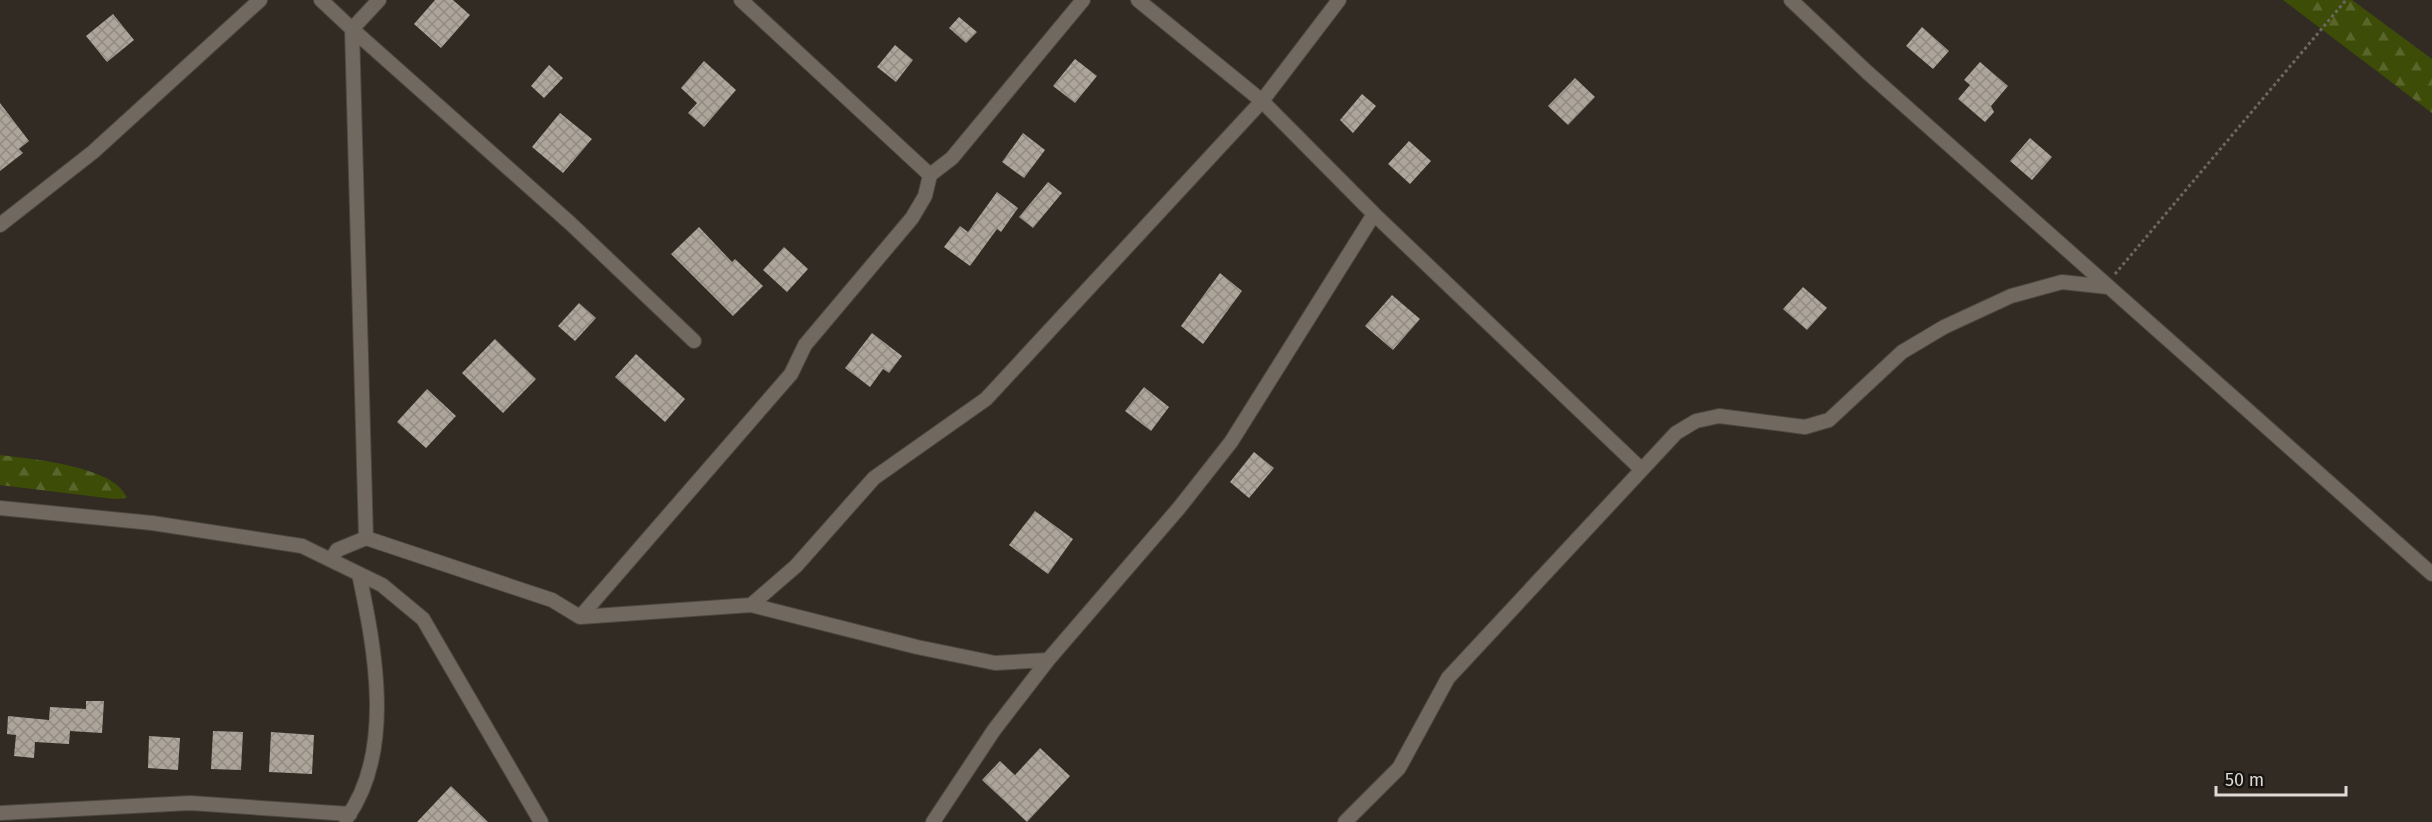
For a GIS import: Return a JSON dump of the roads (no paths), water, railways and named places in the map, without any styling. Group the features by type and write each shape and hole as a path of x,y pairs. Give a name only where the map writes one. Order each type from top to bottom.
{"street":[{"path":"0,225 93,152 260,0"},
{"path":"321,0 571,224 694,341"},
{"path":"366,538 352,28 379,0"},
{"path":"741,0 930,175"},
{"path":"580,617 790,374 805,345 912,218 925,196 930,175 952,158 1083,0"},
{"path":"1138,0 1262,101 1374,214 1641,469"},
{"path":"751,605 796,566 874,478 986,399 1262,101 1339,0"},
{"path":"1791,0 1867,72 2432,574"},
{"path":"933,822 994,730 1048,660 1179,508 1231,442 1374,214"},
{"path":"1345,822 1399,768 1448,678 1676,433 1696,421 1719,416 1805,427 1830,420 1902,352 1944,327 2011,296 2062,282 2107,286"},
{"path":"0,508 152,523 302,546 382,585 423,619 541,822"},
{"path":"331,561 337,550 366,538 552,600 580,617 751,605 917,647 995,663 1048,660"},
{"path":"0,813 190,803 347,818 370,766 377,708 374,646 359,574"}]}
